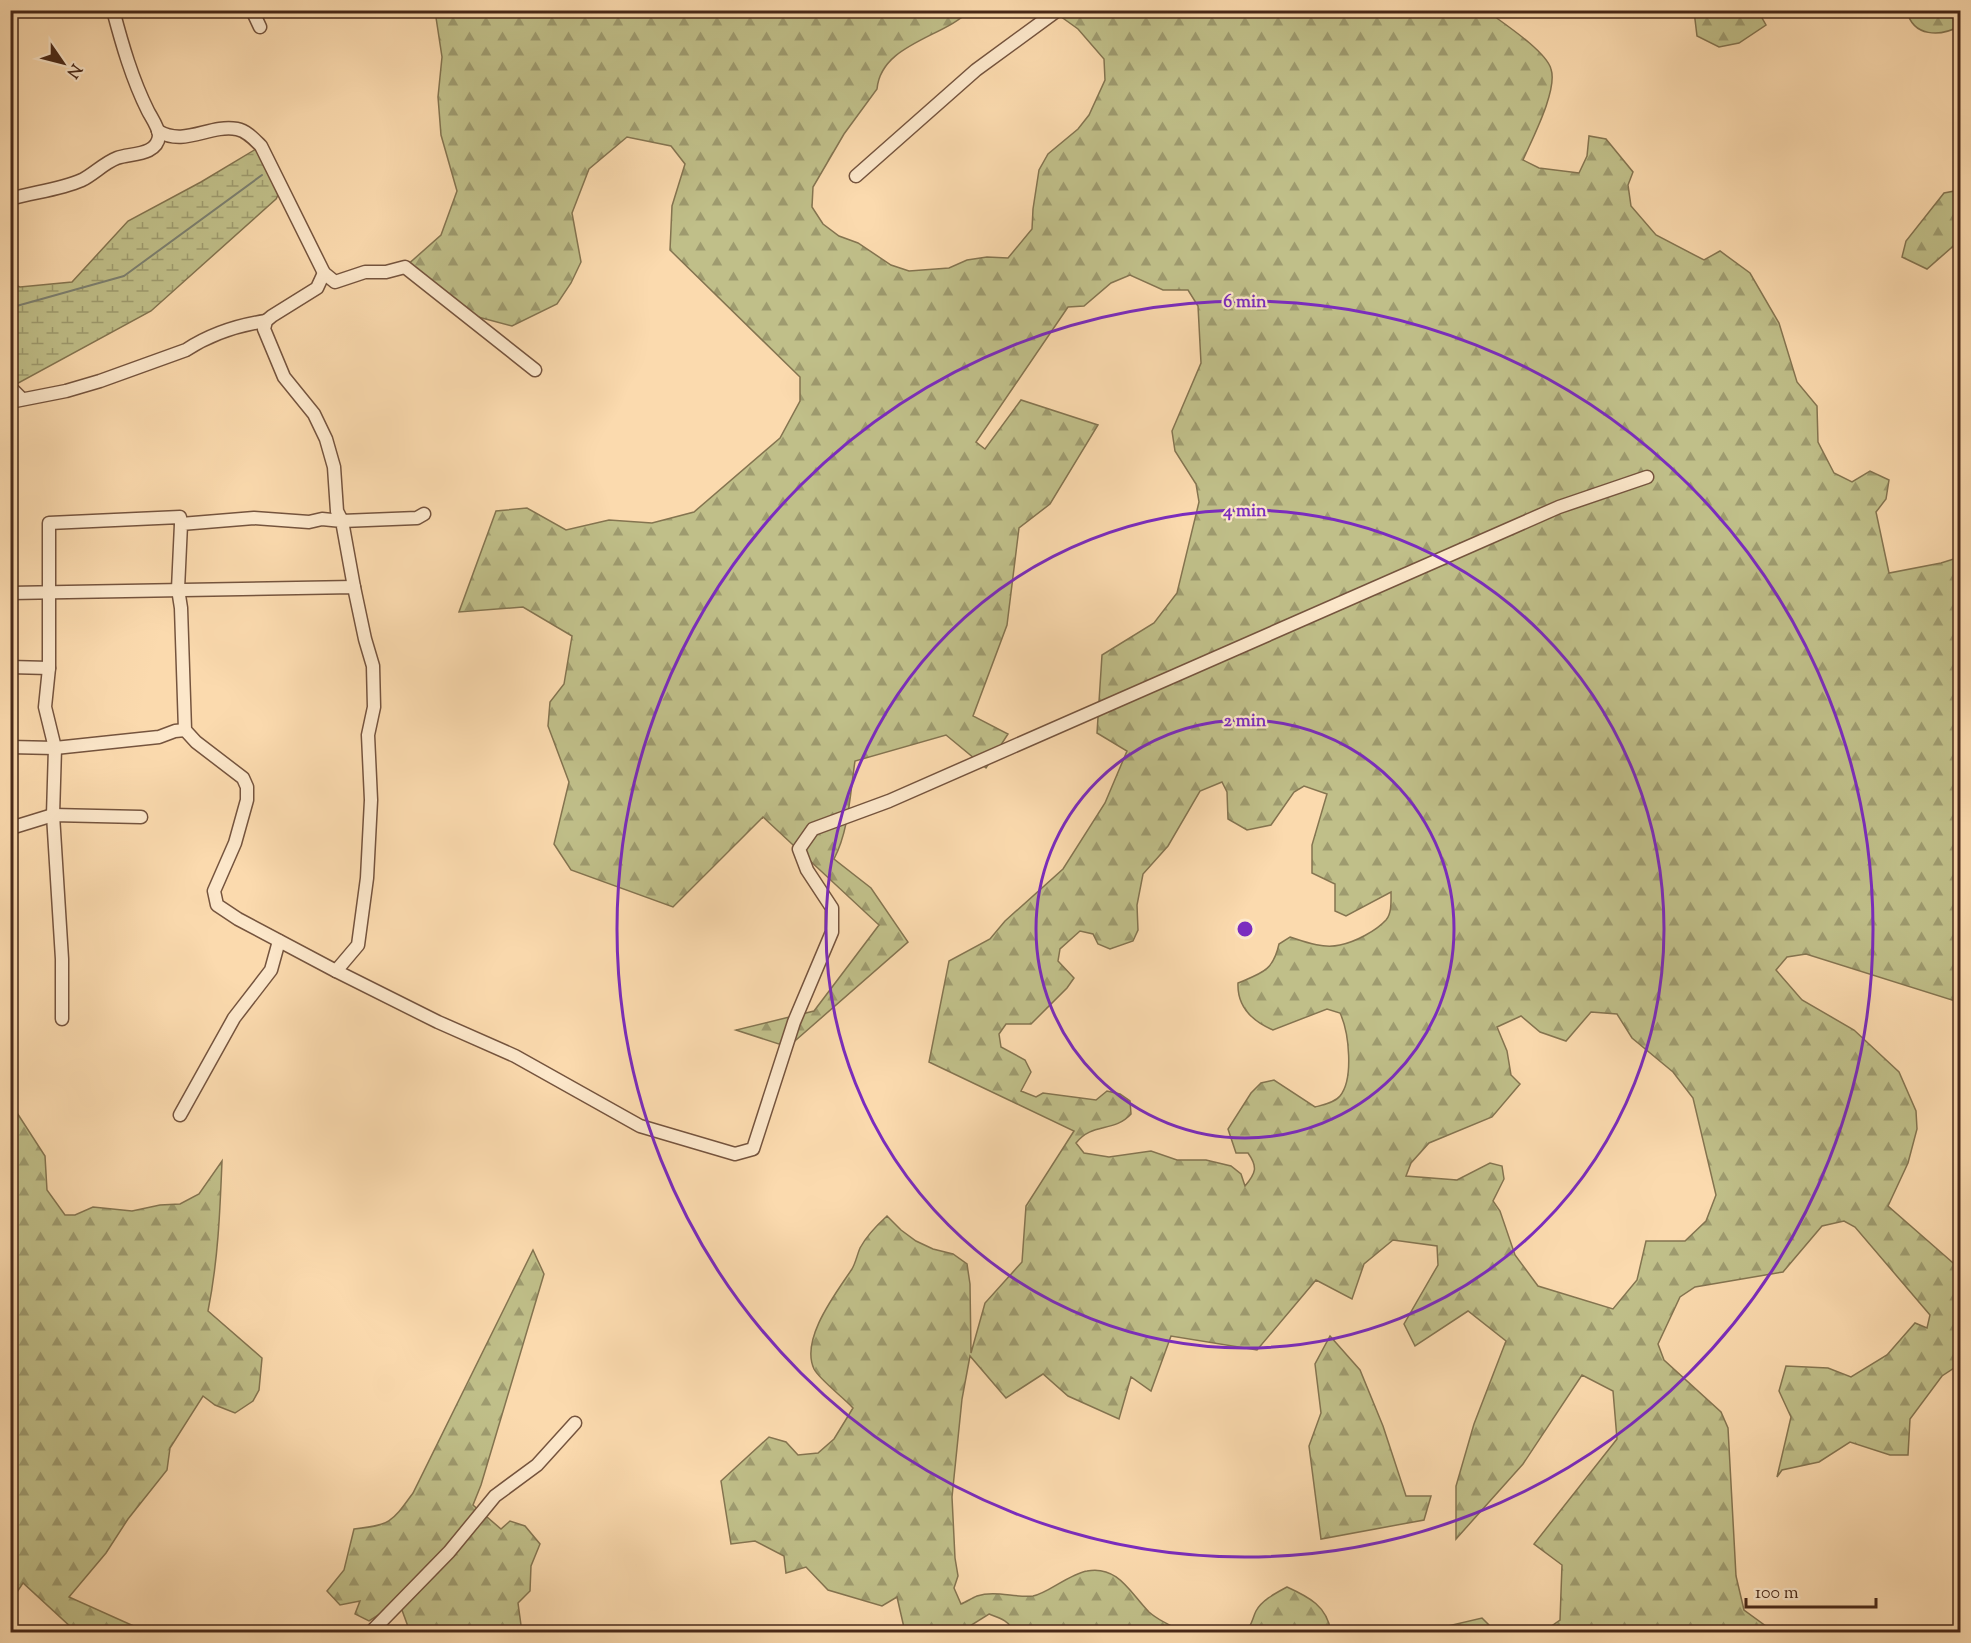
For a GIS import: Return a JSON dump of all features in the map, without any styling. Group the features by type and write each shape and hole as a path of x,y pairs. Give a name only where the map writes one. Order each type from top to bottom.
{"street":[{"path":"10,199 68,185 83,179 115,159 142,153 156,143 159,137 158,131 143,101 113,10"},
{"path":"252,10 260,27"},
{"path":"856,176 976,70 1058,10"},
{"path":"158,131 168,137 181,138 218,130 237,129 251,136 261,146 324,273 335,282 365,272 386,272 405,267 535,370"},
{"path":"10,387 16,401 66,390 100,381 186,350 198,342 231,330 266,321 317,288 324,273"},
{"path":"266,321 264,329 284,377 314,414 326,439 334,467 336,511 342,521 365,639 373,666 374,707 368,735 371,800 367,878 358,945 336,971"},
{"path":"62,1019 62,959 53,815 55,748 45,708 49,668 49,523 180,517 178,589 181,608 185,730 196,742 243,778 248,787 247,800 235,843 214,891 217,905 237,919 336,971 438,1022 515,1056 640,1126 735,1154 753,1149 794,1022 832,932 832,908 807,870 799,849 813,829 890,801 1559,507 1647,477"},
{"path":"181,524 254,518 309,522 322,519 342,521 417,518 424,514"},
{"path":"10,593 354,587"},
{"path":"10,667 49,668"},
{"path":"10,747 55,748 159,737 185,730"},
{"path":"14,827 53,815 141,817"},
{"path":"180,1115 234,1018 271,970 279,941"},
{"path":"371,1632 449,1552 495,1496 537,1465 575,1423"}],"green space":[{"path":"435,11 969,11 945,28 901,51 890,61 881,74 877,89 844,134 813,187 812,207 823,224 839,236 858,243 891,265 909,271 949,268 967,260 987,257 1008,258 1032,229 1039,170 1048,154 1078,129 1089,115 1105,80 1104,59 1078,29 1053,11 1487,11 1533,46 1551,69 1551,89 1548,101 1523,160 1539,168 1579,173 1587,156 1589,136 1606,139 1633,172 1628,185 1631,206 1656,235 1704,260 1720,251 1750,273 1779,323 1797,382 1817,406 1818,442 1834,473 1852,482 1870,471 1889,480 1886,499 1876,512 1889,573 1960,557 1960,997 1955,1001 1806,954 1787,957 1776,970 1802,1000 1854,1030 1899,1072 1916,1111 1917,1129 1908,1163 1888,1206 1960,1269 1960,1364 1942,1376 1910,1419 1908,1455 1890,1455 1850,1442 1819,1462 1782,1470 1777,1477 1791,1417 1779,1391 1786,1366 1828,1368 1851,1377 1887,1355 1915,1323 1927,1328 1930,1315 1855,1227 1844,1221 1822,1226 1783,1272 1695,1287 1680,1297 1658,1344 1664,1360 1721,1412 1728,1428 1736,1576 1744,1610 1774,1632 1543,1632 1560,1620 1562,1565 1534,1544 1617,1439 1613,1391 1582,1375 1523,1464 1456,1539 1456,1486 1474,1424 1506,1341 1468,1311 1415,1346 1404,1324 1438,1265 1437,1246 1393,1240 1364,1264 1352,1299 1316,1280 1257,1350 1171,1336 1151,1391 1131,1377 1119,1419 1068,1396 1043,1374 1006,1398 970,1356 962,1399 952,1497 958,1576 954,1588 961,1604 984,1594 1033,1596 1080,1573 1098,1570 1107,1572 1123,1582 1149,1612 1166,1624 1185,1632 1013,1632 1007,1623 989,1614 965,1629 964,1632 905,1632 897,1597 882,1606 828,1590 806,1567 786,1573 784,1556 755,1541 731,1544 721,1481 769,1437 786,1442 798,1455 818,1453 834,1439 853,1408 814,1369 811,1357 812,1344 829,1303 852,1269 860,1248 875,1227 887,1216 916,1241 933,1249 953,1254 967,1264 970,1284 971,1353 985,1303 1022,1262 1026,1206 1074,1131 929,1062 949,961 990,939 1005,921 1063,869 1105,803 1127,751 1097,733 1102,655 1154,623 1177,593 1199,502 1196,484 1175,451 1172,431 1201,363 1198,306 1188,290 1163,290 1130,275 1111,283 1084,306 1068,307 976,442 985,449 1021,400 1098,425 1050,504 1019,528 1007,625 973,716 1008,734 986,768 946,735 855,761 846,824 834,859 871,888 908,942 788,1047 736,1030 814,1011 879,925 763,817 673,907 571,870 554,844 569,782 548,726 550,702 564,684 572,636 523,607 459,612 496,511 527,508 566,530 609,520 652,523 694,512 780,438 800,401 800,377 670,250 672,206 685,164 671,146 627,137 589,169 572,213 581,262 571,283 557,304 512,326 467,314 405,267 441,235 457,191 441,135 438,97 442,57","holes":["1222,782 1227,792 1228,819 1247,830 1271,825 1294,792 1304,786 1327,794 1312,845 1312,873 1335,884 1335,911 1346,916 1391,892 1388,917 1371,932 1334,946 1314,944 1290,937 1279,944 1270,966 1238,983 1240,999 1247,1012 1252,1018 1273,1030 1327,1009 1340,1013 1346,1032 1349,1055 1344,1088 1338,1098 1328,1103 1315,1107 1274,1080 1261,1083 1251,1093 1228,1129 1236,1153 1248,1153 1253,1162 1253,1174 1245,1186 1241,1174 1231,1166 1206,1160 1177,1160 1151,1151 1109,1157 1084,1153 1076,1143 1089,1132 1124,1120 1131,1114 1130,1101 1120,1094 1107,1091 1096,1100 1043,1093 1036,1097 1021,1091 1031,1072 1025,1060 1001,1047 999,1034 1006,1024 1031,1024 1067,988 1074,978 1058,961 1060,949 1080,931 1093,934 1098,944 1110,949 1133,941 1138,930 1137,905 1143,874 1168,846 1200,791","1591,1012 1617,1014 1632,1038 1673,1072 1693,1098 1716,1195 1706,1221 1685,1241 1646,1241 1637,1280 1613,1309 1538,1286 1515,1255 1500,1211 1493,1201 1504,1179 1502,1166 1490,1163 1457,1180 1406,1176 1411,1163 1429,1143 1492,1117 1520,1084 1511,1075 1507,1051 1497,1027 1521,1016 1540,1032 1566,1041"]},
{"path":"1694,11 1758,11 1766,25 1739,43 1719,47 1697,36"},
{"path":"1907,11 1960,11 1960,26 1944,32 1928,32 1915,26"},
{"path":"261,146 282,188 276,199 151,311 11,387 10,283 20,287 72,282 128,221 201,182"},
{"path":"1960,190 1960,242 1927,269 1902,257 1906,241 1944,193"},
{"path":"10,1102 45,1156 47,1190 65,1215 75,1215 93,1207 132,1211 160,1205 180,1204 199,1194 222,1161 216,1255 208,1311 262,1358 259,1390 253,1401 235,1413 215,1405 203,1396 170,1448 167,1470 128,1519 106,1553 69,1597 147,1632 71,1632 74,1630 23,1583 11,1601"},
{"path":"533,1250 544,1274 473,1505 501,1529 510,1521 525,1526 540,1544 531,1566 530,1591 518,1603 521,1625 513,1629 515,1632 410,1632 399,1602 369,1621 355,1614 360,1601 340,1605 327,1591 344,1570 354,1529 376,1526 390,1520 413,1493"},
{"path":"1330,1336 1360,1370 1383,1426 1406,1496 1431,1496 1424,1520 1321,1539 1309,1446 1321,1413 1315,1364"},
{"path":"1287,1587 1310,1599 1321,1609 1326,1615 1331,1632 1245,1632 1262,1603"},
{"path":"1482,1618 1496,1632 1411,1632 1431,1630"}],"waterway":[{"path":"10,306 124,276 262,175"}]}
